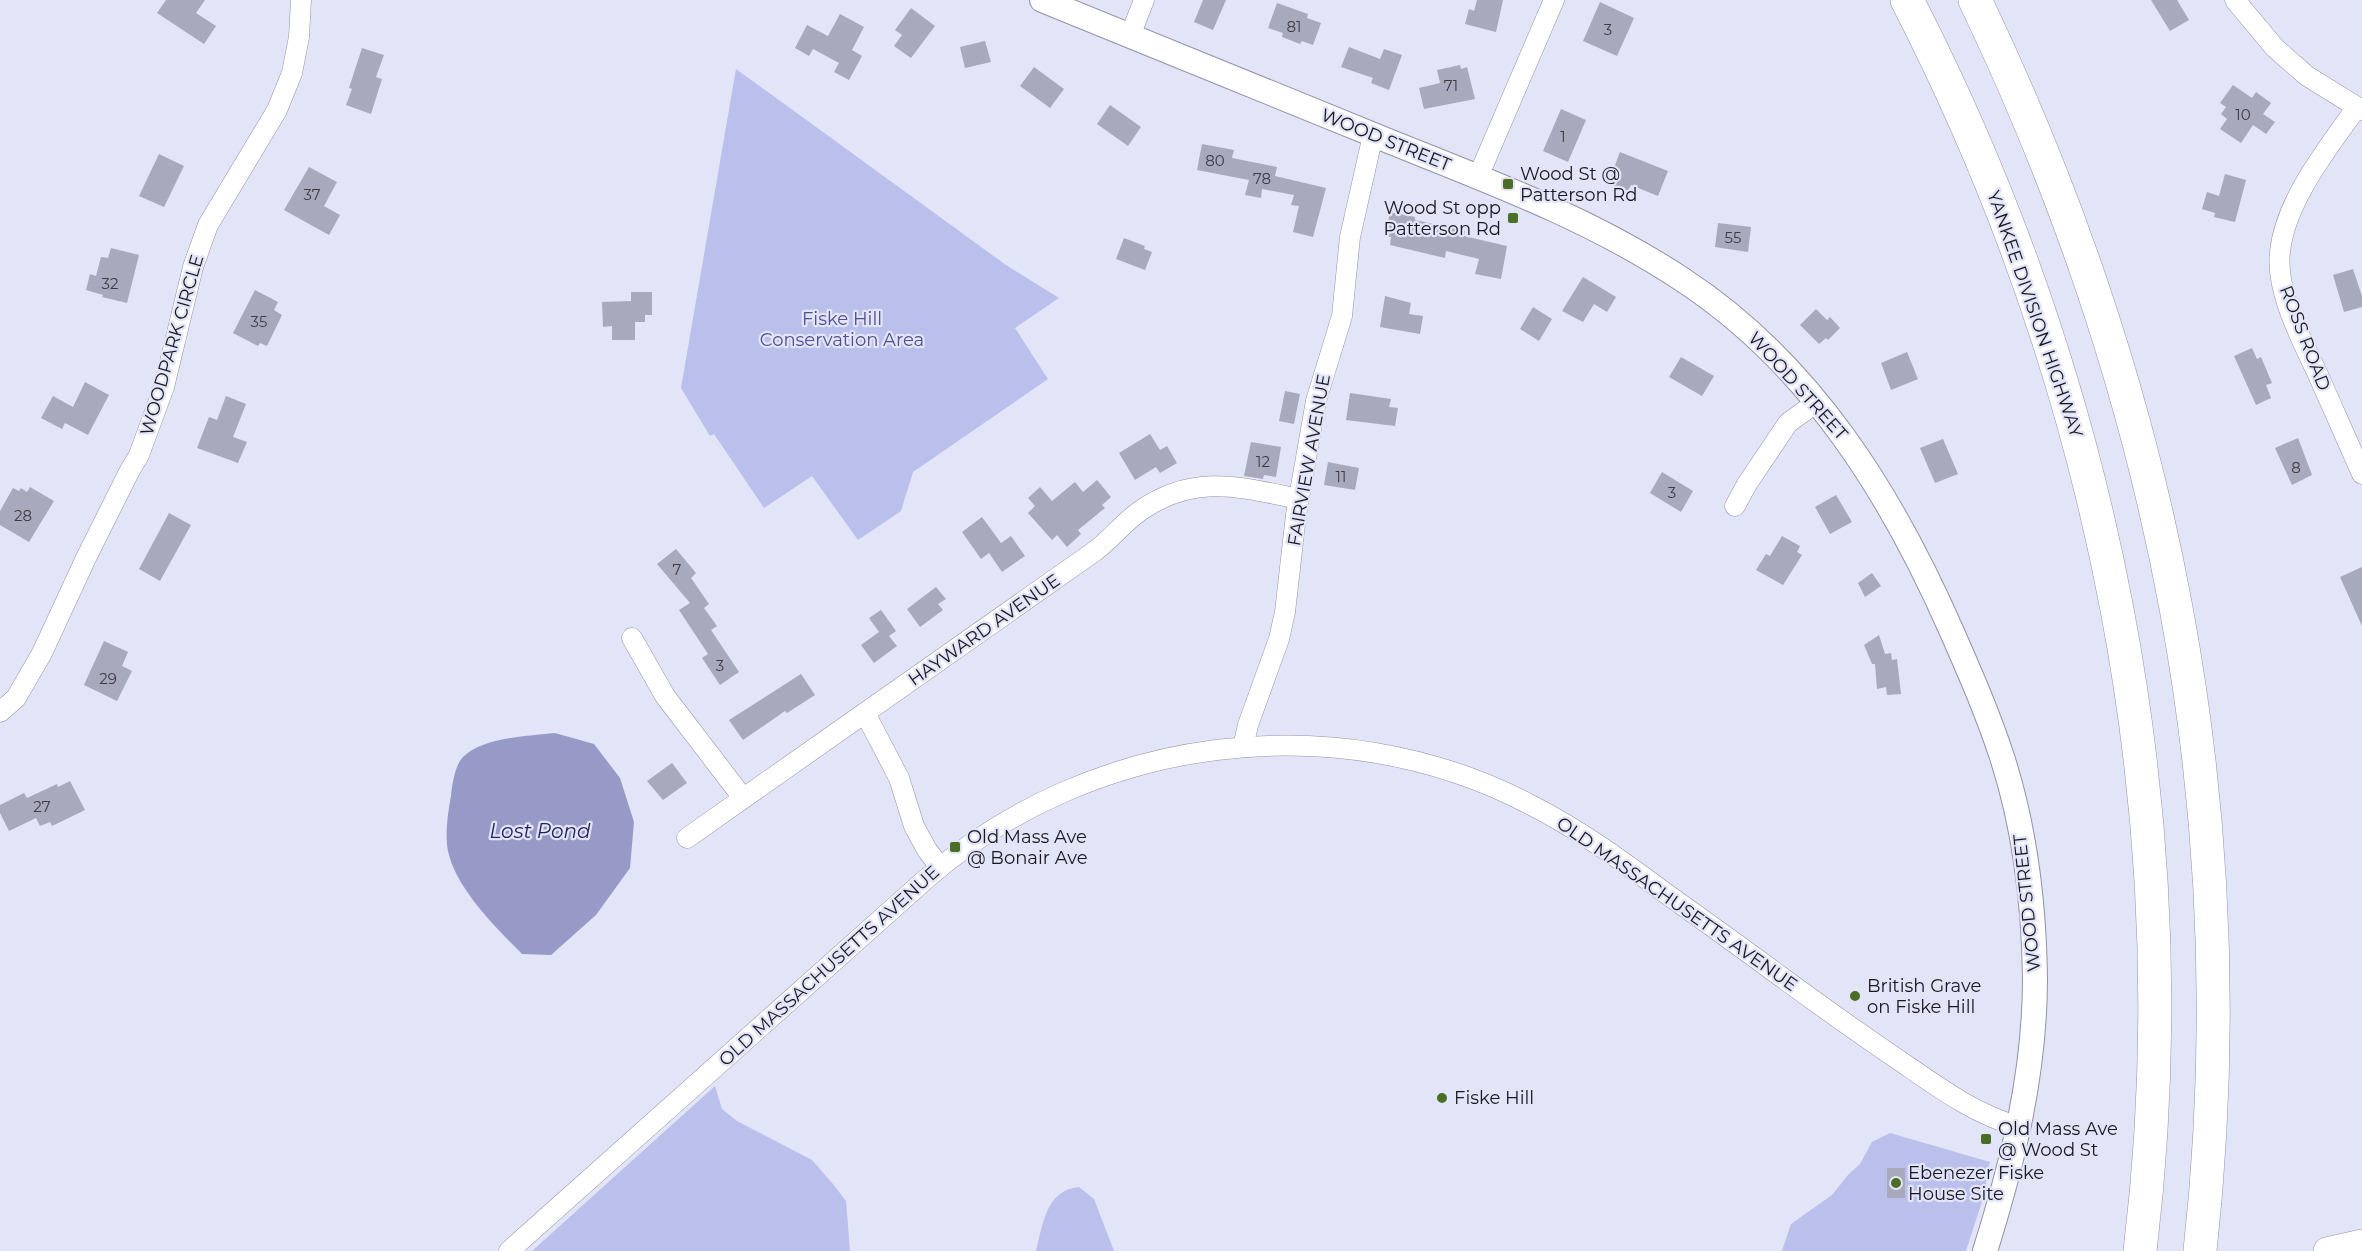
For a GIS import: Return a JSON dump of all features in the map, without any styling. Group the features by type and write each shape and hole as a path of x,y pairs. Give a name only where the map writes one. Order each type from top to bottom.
{"highway":[{"name":"YANKEE DIVISION HIGHWAY","path":"1907,0 1972,140 2037,309 2070,412 2113,587 2142,766 2153,911 2155,1018 2153,1091 2149,1163 2140,1251"},
{"path":"1975,0 2040,147 2104,320 2145,462 2177,607 2203,787 2213,927 2213,1093 2201,1250"}],"main road":[{"path":"2327,1251 2362,1243"}],"street":[{"name":"WOODPARK CIRCLE","path":"0,711 16,698 42,653 90,548 140,455 164,387 192,267 208,225 277,110 292,73 299,37 301,0"},
{"name":"WOOD STREET","path":"1042,0 1478,177 1591,228 1683,280 1716,303 1754,336 1816,402 1867,469 1913,549 1975,686 2006,771 2024,850 2034,940 2033,1031 2020,1126 2006,1184 1985,1251"},
{"path":"1130,36 1144,0"},
{"path":"1478,177 1554,0"},
{"path":"2235,0 2275,48 2307,76 2360,109"},
{"name":"ROSS ROAD","path":"2360,109 2329,147 2291,209 2280,252 2282,282 2293,316 2362,474"},
{"name":"FAIRVIEW AVENUE","path":"1243,747 1285,612 1299,499 1318,393 1342,316 1350,237 1373,135"},
{"path":"1736,506 1747,484 1788,423 1816,402"},
{"name":"HAYWARD AVENUE","path":"687,838 1095,551 1139,512 1155,502 1185,490 1215,485 1235,486 1299,499"},
{"path":"632,638 665,696 743,798"},
{"path":"865,713 899,778 914,826 927,850 940,867"},
{"name":"OLD MASSACHUSETTS AVENUE","path":"509,1251 940,867 1000,826 1045,801 1097,778 1160,759 1243,747 1331,747 1396,757 1477,780 1530,804 1585,836 1802,993 1948,1094 1994,1119 2020,1126"}],"green space":[{"name":"Fiske Hill Conservation Area","path":"736,69 1006,265 1059,298 1015,328 1048,379 913,472 901,511 858,540 812,476 764,508 714,434 710,436 681,388"},
{"path":"715,1086 722,1109 737,1121 812,1160 833,1184 846,1201 850,1251 532,1251"},
{"path":"1890,1133 1990,1162 1986,1189 1966,1251 1782,1251 1791,1224 1832,1195 1860,1164 1872,1142"},
{"path":"1079,1187 1094,1199 1114,1251 1036,1251 1044,1220 1053,1201 1059,1194"}],"water":[{"name":"Lost Pond","path":"555,733 594,744 620,778 634,822 630,868 596,915 551,955 522,954 469,895 454,868 447,841 452,786 460,761 472,750 494,741"}],"building":[{"path":"166,0 205,0 196,13 216,26 204,44 157,13"},
{"path":"1203,0 1226,0 1213,30 1194,22"},
{"path":"1477,0 1503,0 1496,32 1465,24 1469,9 1474,11"},
{"path":"2151,0 2177,0 2189,20 2170,31"},
{"path":"1600,2 1634,18 1617,56 1583,41"},
{"path":"1277,3 1308,14 1307,18 1321,23 1313,45 1302,41 1300,44 1282,37 1283,33 1268,28"},
{"path":"911,8 935,26 911,58 894,46 902,35 895,30"},
{"path":"840,14 864,27 852,50 862,56 849,80 834,72 839,63 813,49 809,56 795,48 807,25 828,36"},
{"path":"985,41 991,62 965,68 960,47"},
{"path":"1349,47 1380,59 1384,49 1402,55 1389,90 1371,83 1373,78 1341,67"},
{"path":"362,48 384,55 376,77 382,79 371,114 346,105"},
{"path":"1460,65 1461,69 1467,67 1475,99 1424,109 1419,88 1440,83 1437,70"},
{"path":"1034,67 1064,89 1050,108 1020,86"},
{"path":"2233,85 2252,98 2256,92 2271,103 2263,114 2275,122 2266,134 2253,125 2241,143 2220,129 2227,119 2221,114 2226,107 2220,103"},
{"path":"1110,105 1141,127 1128,146 1097,124"},
{"path":"1561,109 1586,120 1568,162 1543,151"},
{"path":"1202,144 1234,150 1232,158 1277,167 1275,176 1326,188 1313,237 1293,232 1299,206 1291,205 1294,195 1262,189 1261,198 1245,195 1249,180 1197,170"},
{"path":"1620,152 1668,171 1658,196 1631,185 1628,191 1608,184"},
{"path":"159,154 184,166 164,207 139,196"},
{"path":"309,167 337,182 324,206 340,215 329,235 284,210"},
{"path":"2225,174 2246,180 2235,222 2214,217 2215,213 2202,209 2207,192 2219,196"},
{"path":"1390,212 1465,231 1464,236 1507,246 1501,279 1475,274 1479,259 1446,251 1445,258 1390,245 1391,237 1385,236"},
{"path":"1718,223 1751,227 1748,252 1715,247"},
{"path":"1124,238 1145,246 1144,249 1152,252 1145,270 1116,259"},
{"path":"111,248 139,255 127,303 102,297 103,295 86,290 90,274 96,276 101,257 108,258"},
{"path":"2353,269 2362,296 2362,307 2344,312 2333,275"},
{"path":"1583,277 1616,297 1607,312 1594,304 1583,322 1562,311"},
{"path":"255,290 278,302 274,310 282,315 267,346 260,343 258,346 233,333"},
{"path":"631,292 652,292 652,315 645,315 645,322 635,322 635,340 612,340 612,326 603,327 602,302 631,301"},
{"path":"1385,296 1411,303 1409,314 1423,316 1420,334 1380,327"},
{"path":"1533,307 1552,319 1539,341 1520,329"},
{"path":"1816,309 1827,320 1830,317 1840,328 1828,340 1826,338 1819,344 1800,325"},
{"path":"2252,348 2257,359 2261,357 2272,383 2266,385 2271,398 2256,405 2234,356"},
{"path":"1907,352 1918,379 1891,390 1881,363"},
{"path":"1681,357 1714,376 1702,396 1669,377"},
{"path":"85,382 109,395 88,435 65,423 62,429 41,418 53,396 73,407"},
{"path":"1285,391 1300,394 1294,424 1279,421"},
{"path":"1350,393 1391,399 1389,407 1398,408 1395,426 1346,420"},
{"path":"226,396 246,404 233,437 247,442 238,463 197,448 209,417 217,420"},
{"path":"1150,434 1160,450 1167,446 1177,463 1160,473 1156,467 1135,480 1119,453"},
{"path":"2298,438 2312,475 2292,485 2275,448"},
{"path":"1943,439 1958,474 1935,483 1920,448"},
{"path":"1251,442 1281,447 1276,477 1264,475 1263,479 1244,476"},
{"path":"1328,462 1359,468 1355,490 1324,485"},
{"path":"1662,472 1693,491 1681,512 1650,493"},
{"path":"1097,480 1111,497 1102,505 1105,508 1078,530 1081,534 1067,547 1057,535 1052,540 1028,513 1035,506 1028,498 1040,487 1052,501 1075,482 1083,492"},
{"path":"30,487 54,501 29,542 0,525 0,511 13,488 19,491 21,488 27,492"},
{"path":"1836,495 1852,522 1830,534 1815,507"},
{"path":"169,513 191,525 160,581 139,569"},
{"path":"982,517 1001,543 1011,536 1025,556 1002,572 989,553 981,559 962,532"},
{"path":"1782,536 1800,546 1797,552 1802,555 1783,585 1756,570 1766,554 1770,556"},
{"path":"676,549 696,573 691,578 709,604 704,608 717,626 711,630 739,672 720,685 702,658 708,654 679,610 690,603 657,564"},
{"path":"2362,567 2362,626 2340,577"},
{"path":"1872,573 1881,586 1865,597 1858,583"},
{"path":"936,587 946,599 938,604 943,610 920,627 907,609"},
{"path":"881,610 896,631 889,636 897,646 874,663 861,645 879,632 869,618"},
{"path":"1879,635 1885,654 1891,653 1892,660 1897,659 1901,694 1887,695 1886,687 1877,689 1875,664 1872,664 1864,645"},
{"path":"104,641 128,652 122,666 132,671 117,701 84,685"},
{"path":"801,674 815,695 787,713 785,711 743,740 729,720"},
{"path":"672,763 687,783 663,800 647,781"},
{"path":"70,781 85,810 52,826 50,822 40,826 36,818 9,831 0,813 0,805 24,793 27,798 57,784 58,787"},
{"name":"Ebenezer Fiske House Site","path":"1887,1168 1905,1168 1905,1198 1887,1198"}],"place":[{"name":"Wood St @ Patterson Rd","path":"1508,184"},
{"name":"Wood St opp Patterson Rd","path":"1513,218"},
{"name":"Old Mass Ave @ Bonair Ave","path":"955,847"},
{"name":"British Grave on Fiske Hill","path":"1855,996"},
{"name":"Fiske Hill","path":"1442,1098"},
{"name":"Old Mass Ave @ Wood St","path":"1986,1139"},
{"name":"Ebenezer Fiske House Site","path":"1896,1183"}]}
